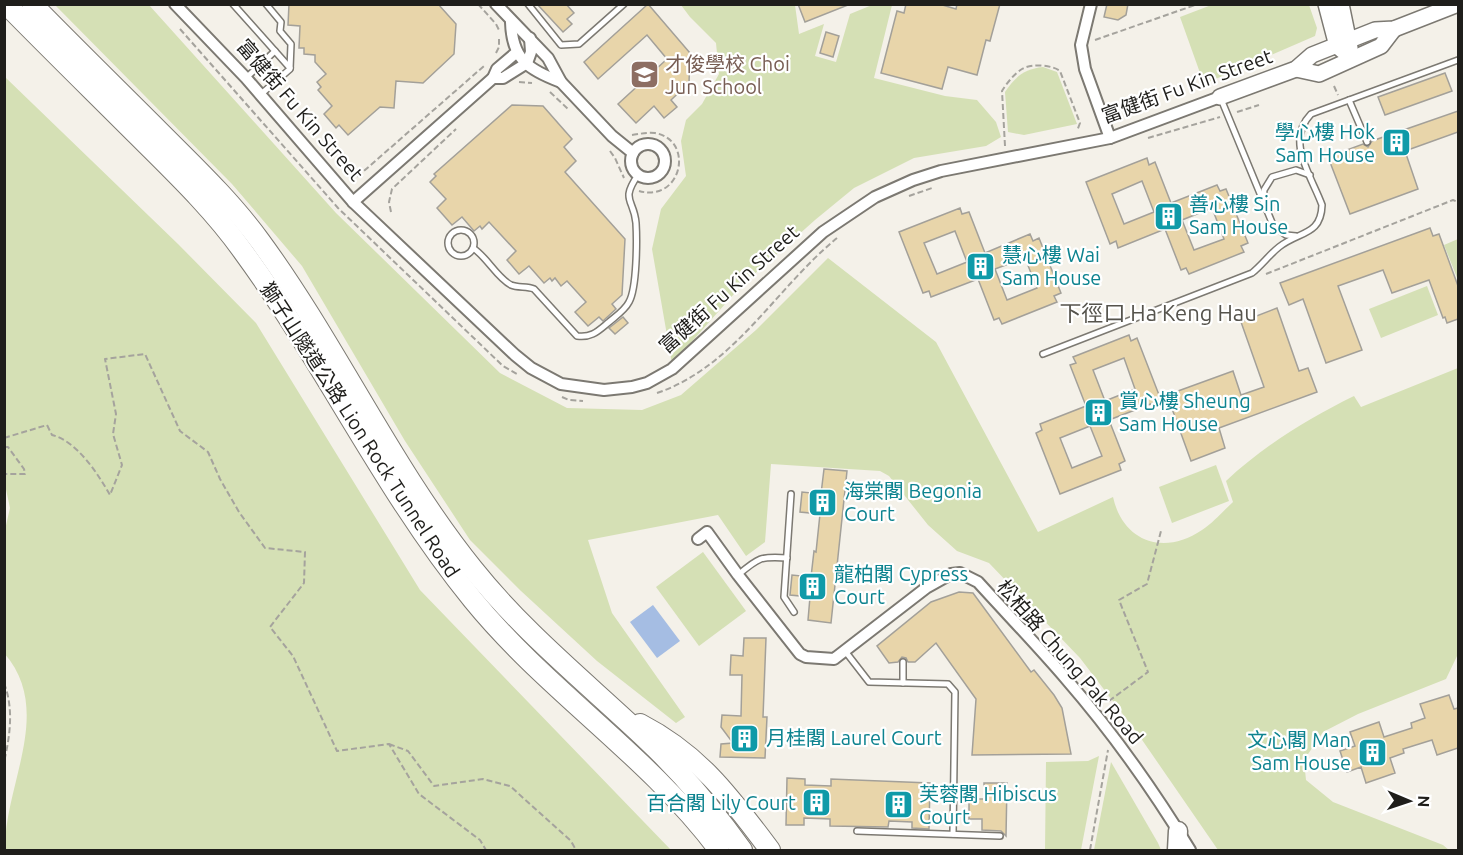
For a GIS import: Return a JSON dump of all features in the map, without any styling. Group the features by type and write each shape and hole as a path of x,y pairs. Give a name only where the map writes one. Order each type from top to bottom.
{"highway":[{"name":"獅子山隧道公路 Lion Rock Tunnel Road","path":"6,4 181,178 232,235 288,315 426,539 488,618 518,650 659,782 719,850"},
{"name":"獅子山隧道公路 Lion Rock Tunnel Road","path":"32,4 209,181 245,222 290,284 416,488 459,551 516,619 692,786 742,850"},
{"path":"616,712 674,743 698,763 722,788 770,850"}],"main road":[{"path":"1177,850 1178,831"}],"street":[{"name":"富健街 Fu Kin Street","path":"175,4 246,78 353,202 515,355 531,368 561,384 590,389 617,389 647,383 672,369 823,232 875,197 913,180 941,171 1110,138 1296,69 1312,55 1376,30 1394,29 1458,4"},
{"path":"496,4 548,58 561,82 612,135 633,153"},
{"path":"1090,4 1081,45 1085,69 1110,138"},
{"path":"1326,4 1351,60"},
{"path":"1341,4 1344,43"},
{"path":"511,22 512,40 517,52 533,70 561,82"},
{"name":"富健街 Fu Kin Street","path":"1296,69 1319,74 1381,46 1394,29"},
{"path":"493,78 503,78 527,63 531,52 530,38"},
{"path":"353,202 493,78 497,69 517,52"},
{"path":"642,145 654,145 663,152 666,158 664,169 650,179 638,175 632,167 633,153 642,145"},
{"path":"698,539 707,532 738,575"},
{"name":"松柏路 Chung Pak Road","path":"738,575 800,654 806,657 834,659 926,588 951,574 960,573 978,582 1068,680 1134,765 1190,850"}],"lane":[{"path":"233,4 290,69"},
{"path":"260,95 290,69 291,44 280,31 281,22 266,4"},
{"path":"528,4 561,45 579,44 624,4"},
{"path":"246,78 275,51"},
{"path":"1043,354 1252,273 1263,265 1279,247 1296,236 1310,232 1318,224 1322,215 1322,205 1299,146 1301,128 1311,114 1458,60"},
{"path":"1220,97 1273,225 1286,235 1296,236"},
{"path":"1349,100 1367,142"},
{"path":"1263,199 1268,182 1272,177 1296,170 1310,175"},
{"path":"473,248 481,253 507,282 513,286 528,286 534,290 577,336 594,335 628,304 634,286 636,222 628,199 629,189 638,175"},
{"path":"456,231 465,231 473,240 473,248 464,256 455,255 448,245 450,237 456,231"},
{"path":"791,494 784,597 794,612"},
{"path":"738,575 766,556 787,558"},
{"path":"845,651 869,682 948,684 955,692 953,834"},
{"path":"903,662 903,683"},
{"path":"857,831 1000,836"}],"path":[{"path":"478,4 496,24 500,33 499,47 493,57"},
{"path":"1081,45 1198,4"},
{"path":"174,22 338,208 503,366 520,376"},
{"path":"350,177 357,177 485,65"},
{"path":"1005,146 1002,91 1021,69 1027,67 1058,68 1080,123 1077,132"},
{"path":"513,84 519,82"},
{"path":"1145,139 1259,105"},
{"path":"391,212 389,202 392,189 462,123"},
{"path":"906,198 941,185"},
{"path":"1258,277 1454,200 1458,202"},
{"path":"656,393 674,387 700,372 728,349 828,246 845,232"},
{"path":"4,438 47,425 52,435 63,437 96,469 110,495 122,465 113,434 116,414 105,359 145,354 180,431 208,452 220,480 239,512 265,548 305,552 304,582 270,627 293,656 337,751 388,744 408,751 434,786 483,779 510,786 571,842 576,850"},
{"path":"559,396 570,400 588,401"},
{"path":"4,447 8,447 24,469 25,474 4,474"},
{"path":"1109,701 1148,672 1119,600 1148,584 1161,531"},
{"path":"4,683 8,693 10,714 10,735 4,762"},
{"path":"388,744 419,794 480,840 486,850"},
{"path":"1090,850 1108,750"}],"green space":[{"path":"1214,4 1309,5 1317,28 1315,36 1204,84 1180,17"},
{"path":"55,5 149,5 336,213 500,373 567,408 642,410 681,395 756,330 828,258 936,342 1038,532 1113,497 1126,525 1136,534 1160,543 1188,538 1206,527 1233,502 1226,481 1255,456 1287,434 1354,396 1361,407 1458,368 1458,654 1446,679 1358,714 1323,732 1304,760 1306,780 1333,802 1443,845 1449,850 1218,850 1138,734 1080,658 989,563 957,551 928,525 889,476 880,471 771,464 765,542 746,556 718,515 588,540 612,613 685,717 676,723 597,661 470,540 405,441 302,266 232,184"},
{"path":"681,5 795,5 799,34 824,24 815,56 836,62 850,14 872,5 892,5 874,78 945,96 977,100 996,122 1001,137 986,146 914,158 854,188 741,286 672,364 652,249 661,209 686,176 681,141 686,120 702,104 719,74 716,43"},
{"path":"1043,67 1057,72 1077,124 1024,135 1008,132 1005,92 1021,75"},
{"path":"5,77 178,244 256,323 420,590 671,850 5,850 7,825 23,748 26,699 19,675 4,653 4,534 10,508 4,480"},
{"path":"1458,239 1458,280 1444,245"},
{"path":"1427,286 1438,315 1381,338 1369,309"},
{"path":"1216,465 1229,501 1172,523 1159,487"},
{"path":"703,552 746,611 699,646 656,587"},
{"path":"1099,756 1081,850 1045,850 1046,762 1088,761"},
{"path":"1111,762 1158,843 1161,850 1094,850"}],"water":[{"path":"653,605 680,641 657,658 630,622"}],"building":[{"path":"289,4 438,4 456,24 454,54 423,83 396,81 394,108 380,107 348,135 339,125 336,128 324,114 332,106 318,90 321,87 317,82 326,74 315,62 315,55 304,54 304,48 299,48 300,26 288,25"},
{"path":"537,4 566,4 574,13 567,19 572,24 563,32"},
{"path":"648,4 690,53 689,83 671,100 677,107 664,118 654,106 636,123 618,104 667,59 647,35 598,79 584,62"},
{"path":"798,4 848,4 848,5 805,22"},
{"path":"906,4 939,4 956,9 957,4 1000,4 990,41 986,40 977,75 948,67 942,89 881,73 897,11 904,13"},
{"path":"1107,4 1128,4 1126,15 1118,20 1104,17"},
{"path":"826,32 839,36 833,57 820,53"},
{"path":"1445,73 1452,91 1385,115 1378,97"},
{"path":"512,105 543,106 572,139 564,147 576,161 565,172 625,239 622,295 612,304 616,309 603,321 599,317 588,326 575,312 586,302 567,281 561,286 555,278 552,281 550,278 544,283 529,266 519,274 507,260 516,251 489,222 482,229 480,226 474,231 462,217 452,225 437,208 446,199 430,182 436,176 434,174"},
{"name":"學心樓 Hok Sam House","path":"1458,111 1458,132 1405,151 1418,189 1350,214 1328,157 1363,144 1368,147 1372,141"},
{"name":"善心樓 Sin Sam House","path":"1147,158 1149,165 1155,162 1171,203 1217,185 1220,191 1226,189 1248,243 1241,246 1244,252 1189,274 1186,268 1181,270 1165,229 1118,248 1116,241 1110,244 1086,182","holes":["1142,181 1154,212 1124,224 1112,194","1212,208 1224,239 1194,250 1182,220"]},
{"name":"慧心樓 Wai Sam House","path":"960,208 962,214 969,212 985,253 1030,234 1033,241 1039,238 1061,293 1054,296 1057,302 1002,324 999,318 994,320 978,279 931,297 929,291 923,293 899,232","holes":["955,231 967,262 937,274 924,243","1025,258 1037,288 1007,300 995,269"]},
{"path":"1430,228 1433,236 1439,234 1458,286 1458,319 1447,323 1445,317 1443,318 1429,280 1392,293 1383,270 1338,286 1362,350 1326,363 1303,299 1289,305 1280,283"},
{"path":"1277,308 1299,371 1308,368 1317,392 1219,428 1225,448 1191,461 1167,395 1233,371 1241,395 1264,387 1241,322"},
{"path":"623,317 628,323 615,334 609,328"},
{"name":"賞心樓 Sheung Sam House","path":"1129,335 1131,341 1137,338 1161,400 1109,420 1125,461 1119,464 1121,470 1060,494 1036,433 1042,430 1040,424 1086,406 1070,365 1076,363 1073,357","holes":["1124,358 1135,389 1105,401 1093,370","1090,426 1102,456 1072,468 1060,438"]},
{"path":"824,469 847,471 831,623 808,620 810,597 790,595 792,575 811,577 820,514 800,512 802,492 821,494"},
{"path":"959,592 973,593 1031,672 1034,670 1054,695 1062,708 1071,754 972,755 976,699 936,643 915,662 908,662 902,657 898,662 889,663 877,646 931,602"},
{"path":"744,638 766,638 763,717 767,717 765,758 720,757 721,744 733,743 721,727 722,715 741,716 742,675 730,675 731,655 743,656"},
{"path":"1449,695 1454,709 1458,708 1458,748 1437,755 1432,740 1403,749 1404,753 1390,758 1395,773 1366,783 1361,767 1347,772 1340,751 1355,746 1350,732 1379,722 1384,737 1412,728 1411,723 1425,718 1420,704"},
{"path":"787,778 805,779 805,785 831,786 831,779 930,783 929,829 912,828 912,822 889,821 888,827 830,826 830,819 804,818 804,825 786,825"},
{"path":"984,783 1007,783 1006,836 1001,831 982,830 982,819 969,819 969,799 984,799"}],"place":[{"name":"才俊學校 Choi Jun School","path":"644,75"},
{"name":"學心樓 Hok Sam House","path":"1396,143"},
{"name":"善心樓 Sin Sam House","path":"1168,216"},
{"name":"慧心樓 Wai Sam House","path":"981,266"},
{"name":"賞心樓 Sheung Sam House","path":"1098,413"},
{"name":"海棠閣 Begonia Court","path":"823,503"},
{"name":"龍柏閣 Cypress Court","path":"813,586"},
{"name":"月桂閣 Laurel Court","path":"745,738"},
{"name":"文心閣 Man Sam House","path":"1372,752"},
{"name":"百合閣 Lily Court","path":"817,803"},
{"name":"芙蓉閣 Hibiscus Court","path":"898,805"}],"district":[{"name":"下徑口 Ha Keng Hau","path":"1158,313"}]}
